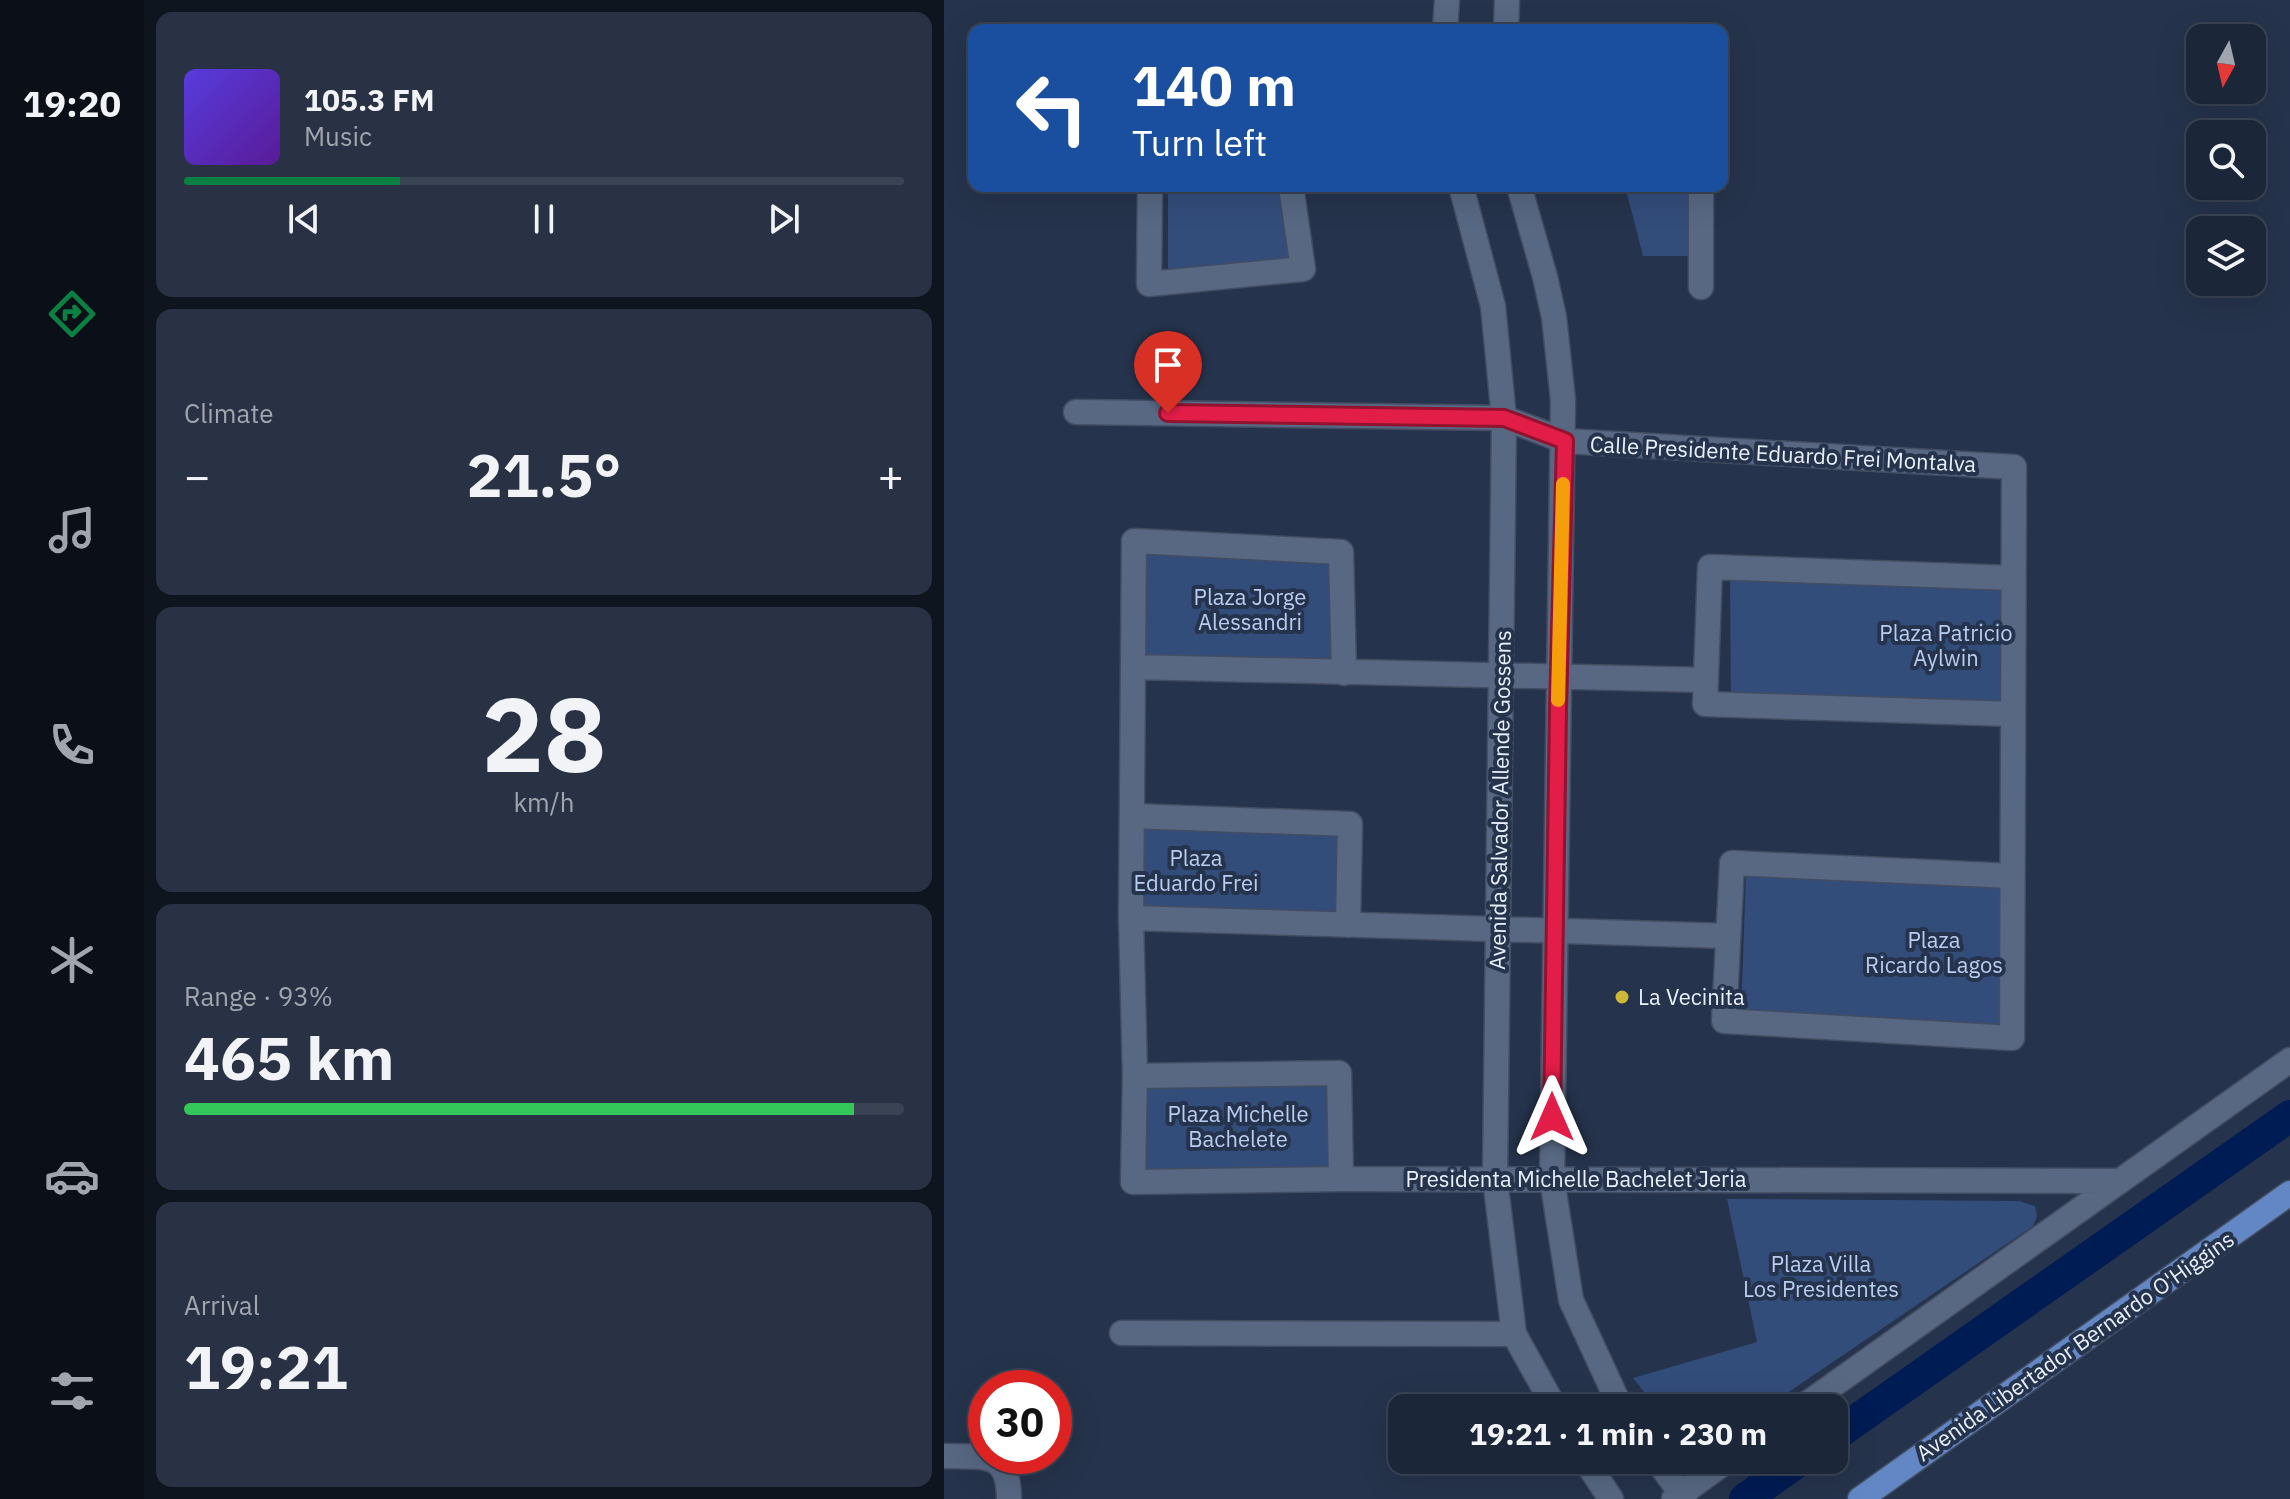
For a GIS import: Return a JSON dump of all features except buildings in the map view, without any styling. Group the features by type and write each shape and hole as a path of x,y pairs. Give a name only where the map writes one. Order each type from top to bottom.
{"main road":[{"name":"Avenida Libertador Bernardo O'Higgins","path":"1860,1499 2290,1193"}],"street":[{"path":"1445,24 1447,0"},
{"path":"1506,24 1507,0"},
{"path":"1150,192 1149,284 1303,269 1292,192"},
{"name":"Avenida Salvador Allende Gossens","path":"1463,192 1493,306 1504,418 1495,1179 1514,1334 1547,1394"},
{"path":"1521,192 1554,317 1560,357 1565,441 1558,677 1552,1179 1571,1300 1615,1394"},
{"path":"1701,192 1701,287"},
{"name":"Calle Presidente Eduardo Frei Montalva","path":"1076,412 1504,418 1565,441 2014,467 2013,578"},
{"path":"1341,1179 1339,1073 1135,1076 1131,918 1134,541 1341,552 1344,673"},
{"path":"2012,876 1732,863 1724,1021 2012,1038 2012,876 2013,714 2013,578 1710,567 1705,704 2013,714"},
{"path":"1133,667 1706,680"},
{"path":"1132,816 1350,824 1348,925"},
{"path":"1131,918 1728,936"},
{"path":"1821,1394 2290,1060"},
{"name":"Presidenta Michelle Bachelet Jeria","path":"1135,1076 1133,1182 1341,1179 2119,1181"},
{"path":"1122,1333 1514,1334"},
{"path":"944,1456 982,1457 999,1463 1008,1475 1009,1499"},
{"path":"1594,1474 1611,1499"},
{"path":"1666,1474 1680,1497 1710,1474"}],"green space":[{"path":"1168,192 1281,192 1294,263 1168,274"},
{"path":"1627,192 1691,192 1690,256 1643,256"},
{"name":"Plaza Jorge Alessandri","path":"1139,546 1337,556 1339,669 1142,664"},
{"name":"Plaza Patricio Aylwin","path":"1730,577 2009,585 2009,710 1731,701"},
{"name":"Plaza Eduardo Frei","path":"1138,820 1346,828 1344,922 1138,916"},
{"name":"Plaza Ricardo Lagos","path":"1746,873 2007,884 2007,1029 1741,1014"},
{"name":"Plaza Michelle Bachelete","path":"1334,1077 1337,1175 1140,1177 1140,1080"},
{"name":"Plaza Villa Los Presidentes","path":"1727,1199 2019,1201 2035,1206 2037,1216 2033,1226 1786,1394 1646,1394 1633,1378 1757,1342"}],"waterway":[{"path":"1848,1426 2290,1116"},
{"path":"1745,1499 1780,1474"}],"slow traffic":[{"path":"1558,700 1563,484"}],"place":[{"name":"La Vecinita","path":"1622,997"}],"route":[{"path":"1168,413 1504,418 1565,441 1552,1117"}]}
